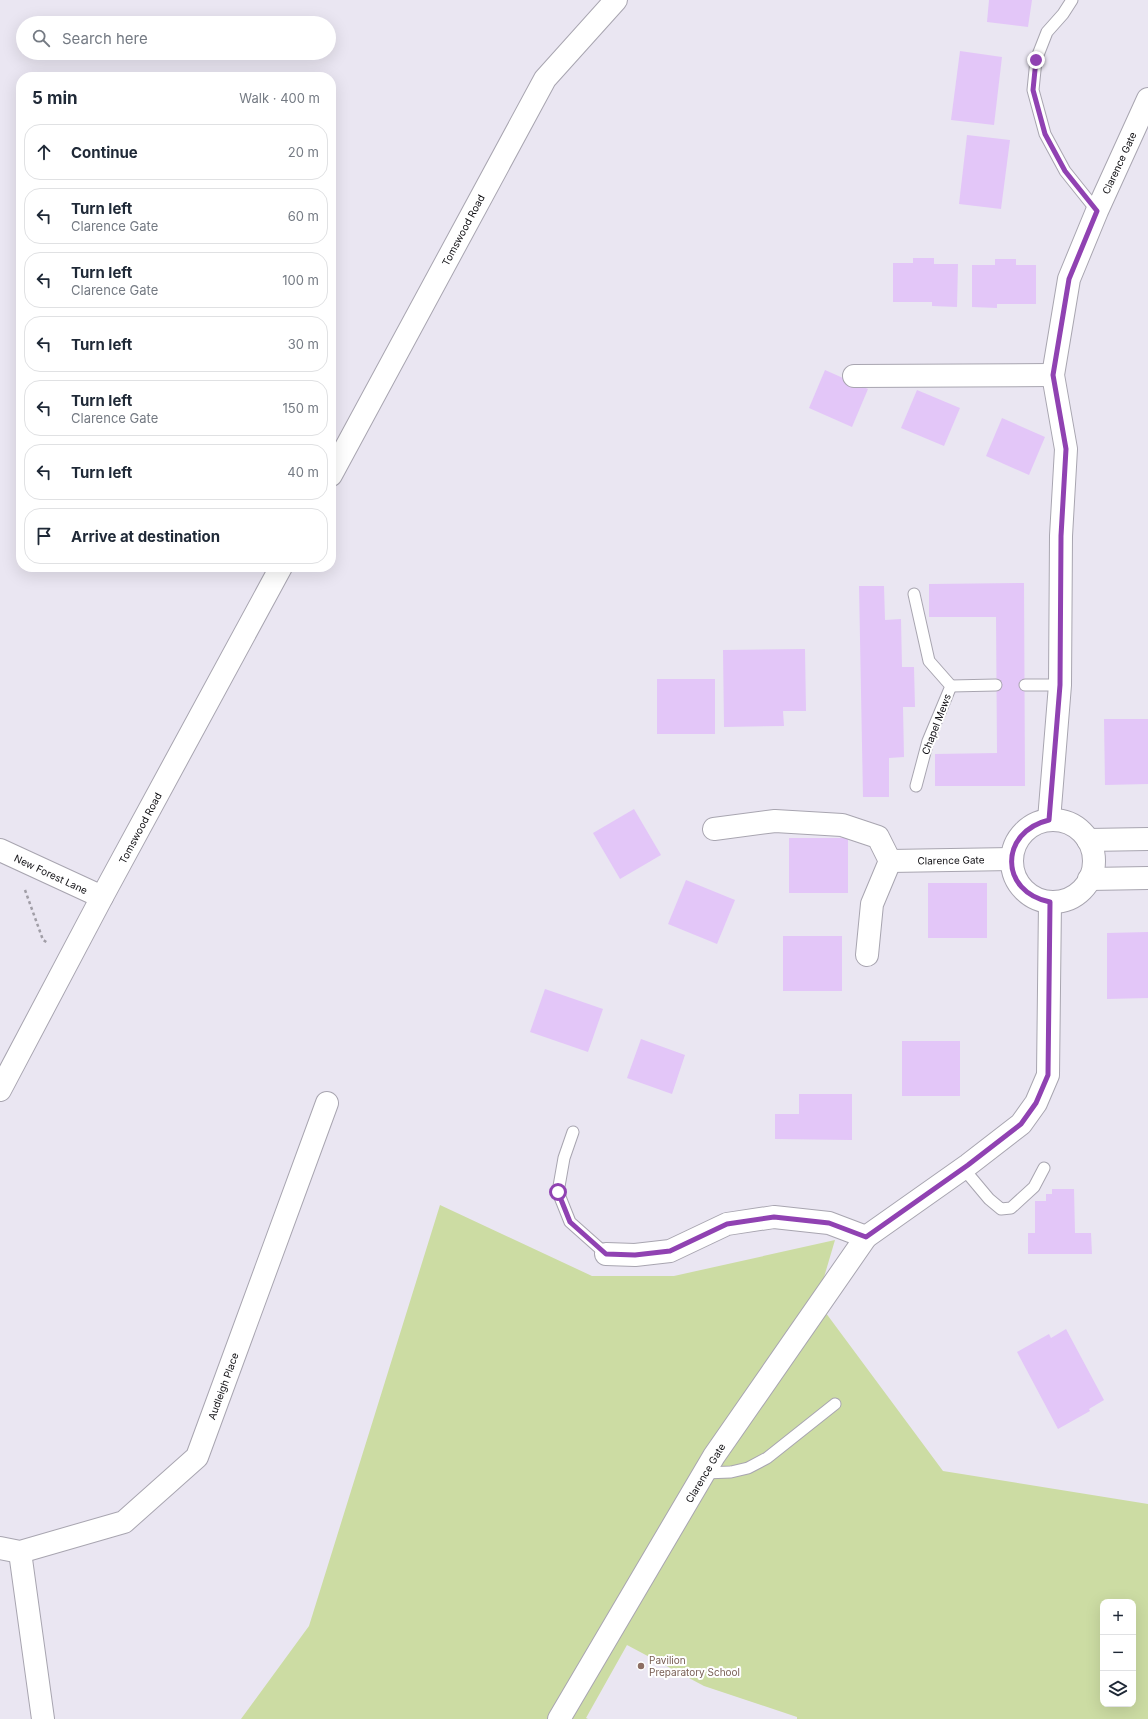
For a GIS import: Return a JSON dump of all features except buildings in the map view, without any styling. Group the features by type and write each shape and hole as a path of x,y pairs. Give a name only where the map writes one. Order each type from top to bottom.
{"street":[{"name":"Tomswood Road","path":"336,466 545,79 616,0"},
{"name":"Clarence Gate","path":"1049,820 1060,685 1061,536 1066,449 1053,375 1069,279 1097,211 1148,100"},
{"path":"854,376 1053,375"},
{"name":"Tomswood Road","path":"0,1090 278,572"},
{"path":"1049,820 1059,820 1078,828 1088,840 1094,855 1094,866 1090,879 1086,885 1070,898 1060,902 1050,902 1034,898 1022,888 1012,869 1014,848 1027,828 1037,823 1049,820"},
{"path":"714,829 776,822 842,825 878,837 890,861 872,904 868,955"},
{"path":"1088,840 1148,839"},
{"name":"New Forest Lane","path":"0,850 102,898"},
{"name":"Clarence Gate","path":"890,861 1012,859"},
{"path":"1090,879 1148,878"},
{"name":"Clarence Gate","path":"559,1719 714,1456 866,1237 963,1168 1021,1124 1036,1103 1048,1075 1050,902"},
{"name":"Audleigh Place","path":"10,1550 124,1522 197,1457 327,1103"},
{"path":"606,1254 635,1255 670,1251 727,1224 774,1217 829,1223 866,1237"},
{"path":"10,1550 43,1719"}],"lane":[{"path":"1072,0 1063,14 1047,32 1036,60 1033,90 1045,134 1065,171 1097,211"},
{"name":"Chapel Mews","path":"914,594 929,661 951,686 996,685"},
{"path":"1025,685 1060,685"},
{"name":"Chapel Mews","path":"916,786 928,740 951,686"},
{"path":"573,1132 564,1158 558,1192 570,1222 606,1254"},
{"path":"963,1168 988,1199 1001,1209 1011,1208 1028,1192 1034,1186 1044,1168"},
{"path":"704,1473 731,1472 748,1468 767,1458 835,1404"}],"path":[{"path":"28,863 21,880 43,940 71,956"}],"green space":[{"path":"440,1205 592,1276 674,1276 835,1240 817,1301 943,1471 1148,1504 1148,1719 797,1719 797,1717 704,1686 627,1645 586,1718 588,1719 241,1719 309,1626"}],"place":[{"name":"Pavilion Preparatory School","path":"641,1666"}],"route":[{"path":"558,1192 570,1222 606,1254 635,1255 670,1251 727,1224 774,1217 829,1223 866,1237 968,1165 1021,1124 1036,1103 1048,1075 1050,902 1039,900 1022,888 1012,869 1012,859 1014,848 1027,828 1037,823 1049,820 1060,685 1061,536 1066,449 1053,375 1069,279 1097,211 1065,171 1045,134 1033,90 1036,60"}]}
